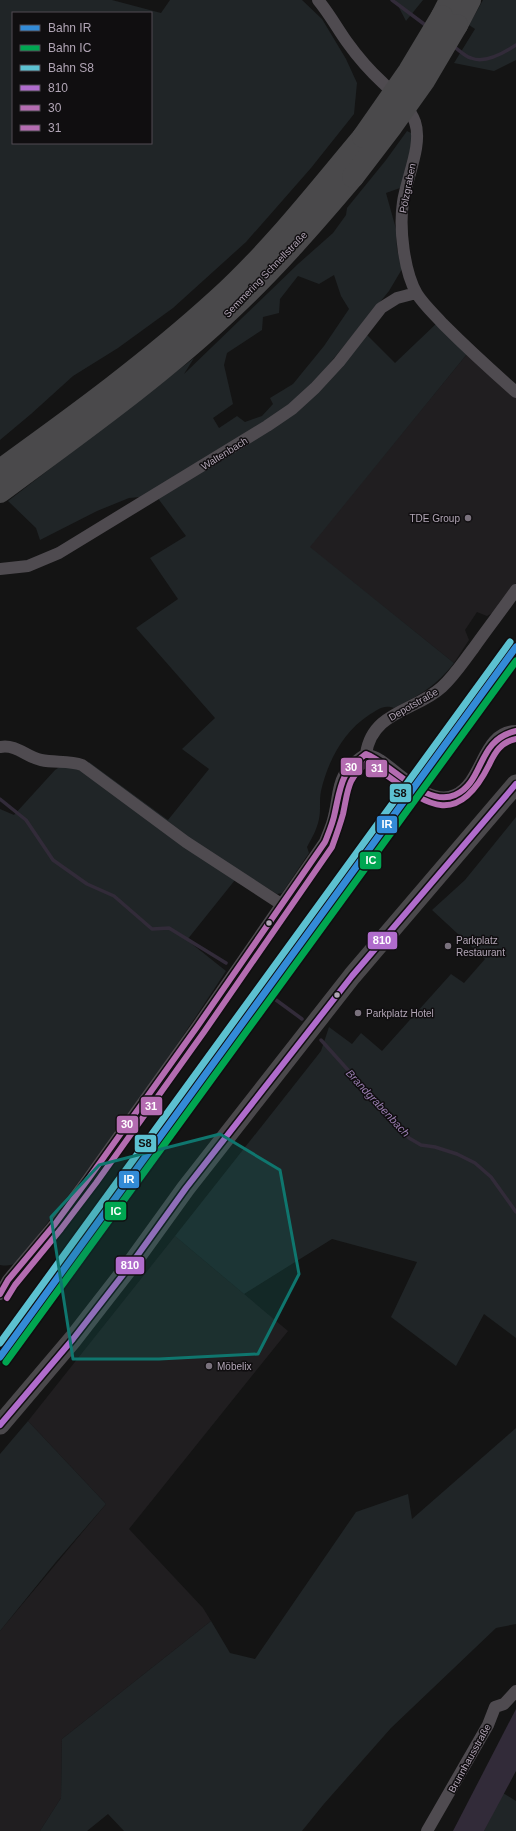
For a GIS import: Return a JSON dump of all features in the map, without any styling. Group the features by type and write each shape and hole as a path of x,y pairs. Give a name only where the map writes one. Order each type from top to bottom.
{"highway":[{"name":"Semmering Schnellstraße","path":"0,470 142,364 218,299 282,234 363,137 450,13 470,0"},
{"name":"Semmering Schnellstraße","path":"0,492 153,378 230,311 295,245 353,177 424,81 450,13"}],"main road":[{"path":"0,1425 72,1339 129,1267 190,1183 352,976 516,784"}],"street":[{"name":"Pölzgraben","path":"318,0 330,15 347,43 381,82 400,100 414,118 416,124 415,152 403,202 402,217 403,242 408,268 416,293 431,311 468,349 516,392"},
{"name":"Waltenbach","path":"0,569 28,566 59,553 267,426 292,409 315,388 339,362 381,308 397,298 416,293"},
{"name":"Depotstraße","path":"366,754 368,742 384,721 399,711 429,697 442,687 462,663 516,590"},
{"path":"0,1294 4,1276 55,1224 197,1027 325,842 332,824 341,780 354,762 366,754 379,759 419,789 432,796 445,797 456,795 468,785 478,771 497,737 508,731 516,731"},
{"path":"0,747 9,746 41,760 72,762 82,765 186,842 281,904"},
{"name":"Brunnhausstraße","path":"427,1831 488,1725 495,1707 504,1704 516,1692"}],"highlighted area":[{"path":"220,1134 280,1170 299,1274 258,1354 159,1359 73,1359 51,1217 99,1165"}],"shaded area":[{"path":"0,0 112,0 161,13 170,0 302,0 322,19 346,59 357,83 354,114 311,168 246,242 173,308 118,348 73,376 0,440"},
{"path":"395,0 423,0 406,21"},
{"path":"483,0 516,0 516,60 494,71 454,63 475,29 469,25"},
{"path":"407,131 413,134 405,179 400,188 386,193 396,229 397,249 402,269 389,291 307,391 257,429 151,496 129,498 97,511 40,540 36,528 8,501 194,358 184,374 298,264 333,233 346,215 347,208 386,160","holes":["334,275 341,296 349,309 324,346 293,384 270,398 273,404 262,416 245,422 237,416 219,428 213,418 233,404 224,365 227,353 262,330 263,317 279,313 280,299 298,276 319,284"]},
{"path":"438,322 467,354 310,547 454,663 441,678 427,689 394,708 384,707 375,711 360,722 344,739 332,758 324,780 320,794 320,812 318,823 307,847 309,853 282,893 277,894 196,844 89,765 89,762 168,820 209,769 182,749 215,718 136,628 178,599 150,558 186,536 157,497 258,437 365,333 395,363"},
{"path":"467,354 516,396 516,583 496,611 487,616 477,612 465,630 469,640 454,663 309,547"},
{"path":"61,766 79,767 235,880 187,940 226,971 151,1082 72,1191 17,1262 7,1266 0,1265 0,809 14,815 55,770"},
{"path":"516,817 516,1338 484,1314 456,1366 391,1317 417,1262 332,1239 244,1294 175,1236 321,1051 329,1027 352,1044 361,1033 382,1051 451,974 464,983 485,959 432,910 465,880"},
{"path":"175,1236 288,1331 129,1529 203,1608 211,1621 62,1739 61,1798 40,1831 0,1831 0,1631 106,1504 28,1421"},
{"path":"28,1421 106,1504 55,1563 0,1631 0,1454"},
{"path":"516,1428 516,1624 496,1628 391,1728 302,1831 124,1831 108,1814 87,1831 40,1831 61,1798 62,1739 211,1621 230,1653 255,1659 356,1512 408,1494 412,1519"},
{"path":"516,1709 516,1771 484,1831 453,1831"},
{"path":"503,1793 516,1801 516,1831 484,1831"}],"waterway":[{"path":"392,0 428,27"},
{"path":"452,45 468,57 482,60 494,57 516,45"},
{"name":"Brandgrabenbach","path":"0,799 26,820 53,860 87,884 114,896 152,929 169,928 226,963"},
{"name":"Brandgrabenbach","path":"272,997 302,1019"},
{"name":"Brandgrabenbach","path":"321,1040 409,1138 421,1145 435,1147 457,1154 475,1163 491,1177 516,1212"}],"rail line":[{"name":"S8","path":"0,1343 510,642"},
{"name":"IR","path":"0,1357 516,647"},
{"name":"IC","path":"6,1362 516,661"}],"transit line":[{"name":"30","path":"0,1294 8,1280 55,1224 89,1178 197,1027 325,842 331,827 343,779 351,767 366,754 387,766 409,783 421,790 433,795 444,797 455,795 465,789 472,781 487,752 494,743 503,736 516,731"},
{"name":"31","path":"7,1298 15,1285 96,1183 204,1032 332,847 343,814 349,786 360,769 367,763 422,799 436,804 450,805 463,799 476,786 499,748 506,742 516,739"},
{"name":"810","path":"0,1425 73,1339 129,1267 186,1188 352,976 516,784"}],"place":[{"name":"TDE Group","path":"468,518"},
{"name":"Parkplatz Restaurant","path":"448,946"},
{"name":"Parkplatz Hotel","path":"358,1013"},
{"name":"Möbelix","path":"209,1366"}]}
